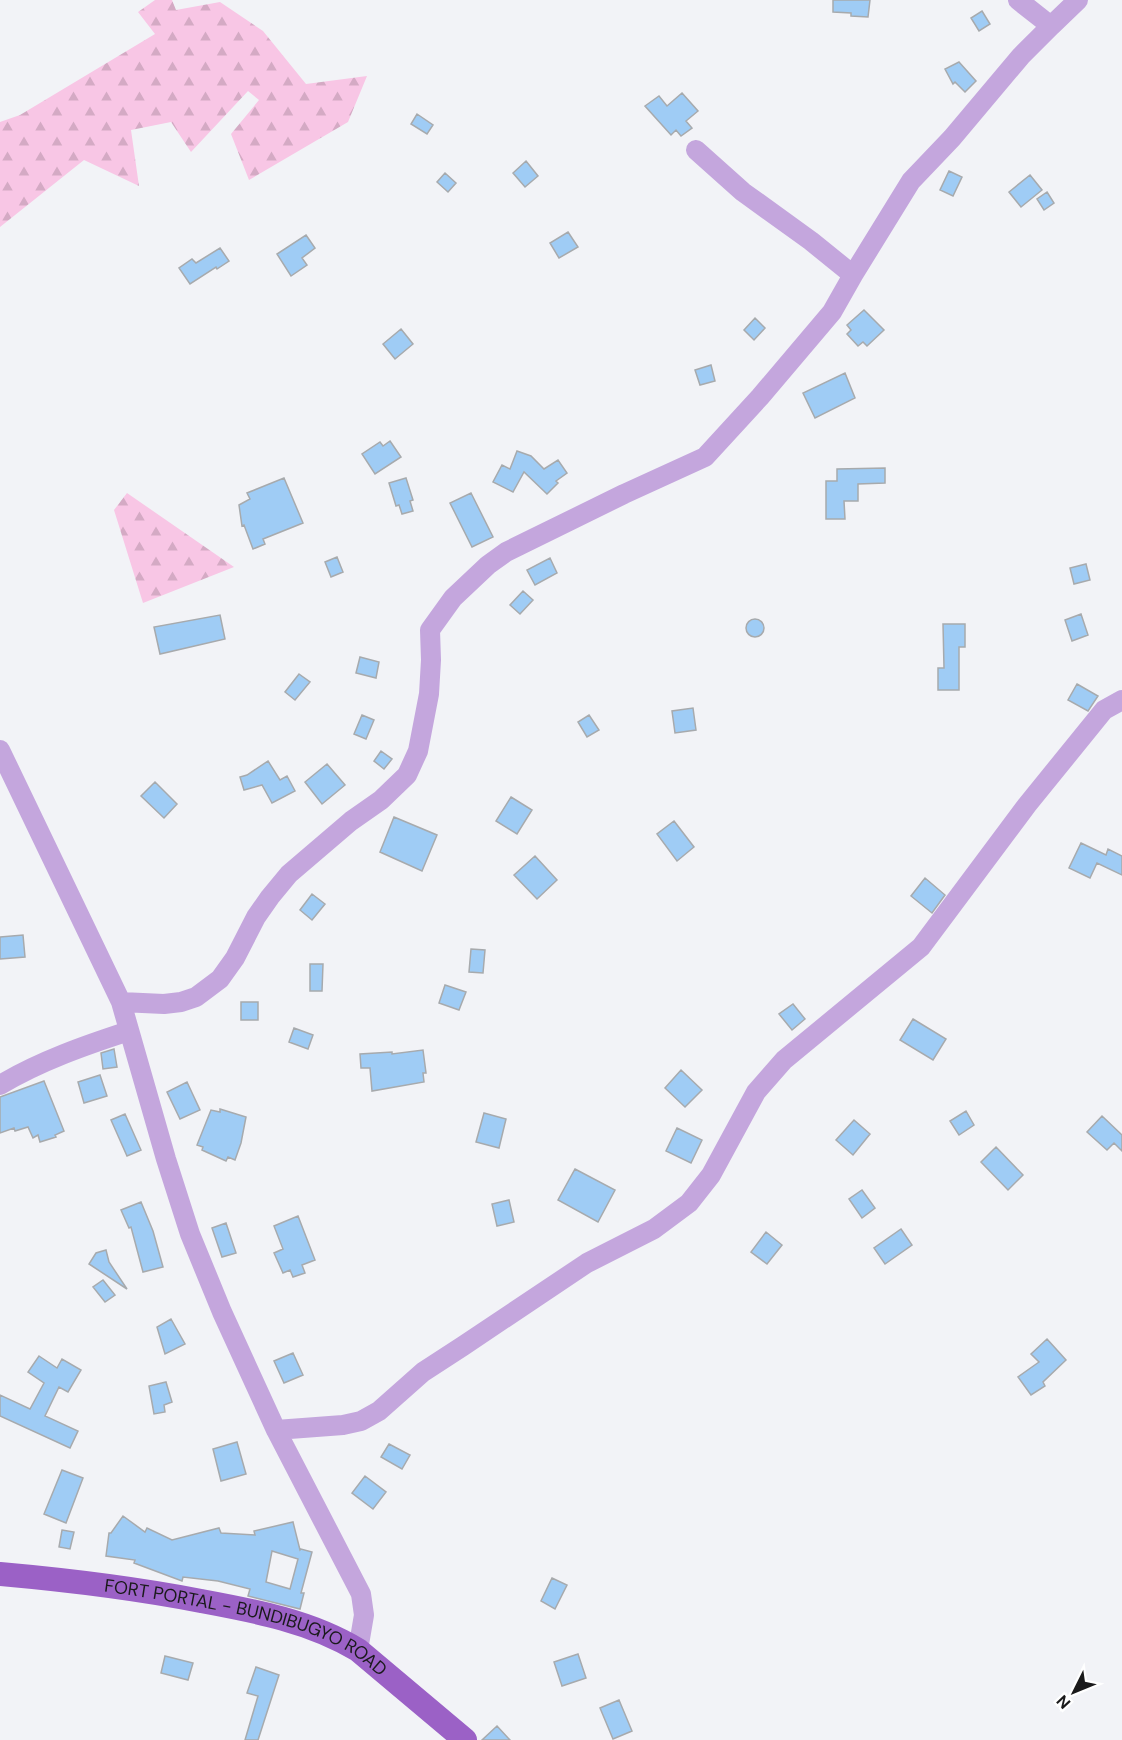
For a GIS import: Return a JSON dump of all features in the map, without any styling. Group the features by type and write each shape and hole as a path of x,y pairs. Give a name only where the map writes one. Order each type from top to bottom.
{"main road":[{"name":"FORT PORTAL - BUNDIBUGYO ROAD","path":"0,1574 119,1587 284,1617 341,1640 358,1650 465,1740"}],"street":[{"path":"1018,0 1051,26"},
{"path":"121,1002 164,1004 181,1002 196,997 220,979 235,958 261,910 289,874 351,820 381,800 406,775 418,751 429,694 430,630 453,598 488,565 506,552 705,457 760,397 831,312 911,182 1021,57 1078,0"},
{"path":"696,150 743,192 811,241 853,275"},
{"path":"276,1430 343,1425 361,1421 379,1411 423,1372 453,1352 587,1263 654,1228 689,1203 711,1175 756,1092 784,1060 921,947 1027,805 1104,710 1122,700"},
{"path":"0,750 121,1002 190,1234 222,1312 276,1430 361,1594 364,1615 358,1650"},
{"path":"0,1085 75,1050 129,1031"}],"green space":[{"path":"155,0 172,0 176,10 220,2 263,31 306,84 367,76 348,122 249,180 231,134 259,100 248,91 191,152 171,122 131,130 139,186 84,160 0,227 0,122 20,115 155,34 138,12"},
{"path":"127,493 234,567 143,603 114,510"}],"building":[{"path":"833,0 870,0 868,17 833,12"},
{"path":"982,11 990,24 979,31 971,18"},
{"path":"959,62 976,81 965,92 955,82 953,84 945,69"},
{"path":"682,93 698,111 686,121 692,128 681,136 676,130 671,135 645,106 659,96 667,106"},
{"path":"417,114 433,125 427,134 411,124"},
{"path":"526,161 538,176 525,187 513,173"},
{"path":"949,171 962,177 953,196 940,190"},
{"path":"445,173 456,183 448,192 437,182"},
{"path":"1030,175 1042,190 1021,207 1009,192"},
{"path":"1047,192 1054,203 1044,210 1037,199"},
{"path":"568,232 578,247 559,258 550,243"},
{"path":"306,235 315,248 302,258 307,265 291,276 277,254"},
{"path":"220,248 229,261 190,284 179,268 192,259 196,263"},
{"path":"864,310 884,330 867,346 863,342 858,346 847,334 851,330 847,325"},
{"path":"755,318 765,328 754,340 744,330"},
{"path":"401,329 413,344 395,359 383,344"},
{"path":"711,365 715,381 700,385 695,370"},
{"path":"845,373 855,398 815,418 803,393"},
{"path":"390,441 401,457 375,474 362,454 380,442 383,446"},
{"path":"517,451 531,456 544,469 558,460 567,473 556,481 558,483 547,494 524,472 513,492 493,482 502,465 510,469"},
{"path":"885,468 885,483 858,484 858,501 844,501 845,519 826,519 826,481 837,481 837,469"},
{"path":"284,478 303,523 263,539 265,544 253,549 244,525 242,526 239,505 250,499 247,493"},
{"path":"406,478 413,500 410,501 413,511 402,514 399,505 396,506 389,483"},
{"path":"471,493 493,537 472,547 450,503"},
{"path":"337,557 343,572 331,577 325,562"},
{"path":"550,558 557,573 535,585 527,570"},
{"path":"1086,564 1090,580 1074,584 1070,568"},
{"path":"523,591 533,600 520,614 510,605"},
{"path":"1081,614 1088,635 1072,641 1065,620"},
{"path":"220,615 225,639 160,654 154,627"},
{"path":"755,619 763,624 764,628 759,636 755,637 747,632 746,628 751,620"},
{"path":"943,624 965,624 965,647 959,647 959,690 938,690 938,668 944,668"},
{"path":"360,657 379,662 376,678 356,673"},
{"path":"299,674 310,682 295,700 285,692"},
{"path":"1077,684 1098,696 1088,711 1068,700"},
{"path":"693,708 696,730 675,733 672,711"},
{"path":"362,715 374,720 366,739 354,734"},
{"path":"589,715 599,730 587,737 578,722"},
{"path":"381,751 392,759 384,769 374,761"},
{"path":"268,761 280,780 287,776 295,791 272,803 262,785 244,790 240,777"},
{"path":"327,764 345,785 322,804 305,782"},
{"path":"155,782 177,804 164,818 141,796"},
{"path":"511,797 532,810 517,834 496,821"},
{"path":"394,817 437,835 422,871 380,852"},
{"path":"674,821 694,847 677,861 657,834"},
{"path":"1081,843 1106,855 1108,849 1122,856 1122,875 1097,863 1090,878 1069,868"},
{"path":"535,856 557,880 537,899 514,875"},
{"path":"925,878 945,895 932,913 911,896"},
{"path":"312,894 325,904 312,920 300,910"},
{"path":"23,935 25,957 0,959 0,937"},
{"path":"471,949 485,950 483,973 469,972"},
{"path":"310,964 323,964 322,991 310,991"},
{"path":"445,985 466,992 459,1010 439,1003"},
{"path":"241,1002 258,1002 258,1020 241,1020"},
{"path":"793,1004 805,1019 792,1030 779,1014"},
{"path":"913,1019 946,1039 933,1060 900,1040"},
{"path":"294,1028 313,1035 308,1049 289,1042"},
{"path":"114,1049 117,1067 103,1069 101,1053"},
{"path":"423,1050 426,1073 423,1073 424,1082 372,1091 370,1068 361,1068 360,1054 392,1052 392,1054"},
{"path":"681,1070 702,1090 685,1107 665,1088"},
{"path":"100,1075 107,1096 84,1103 78,1082"},
{"path":"44,1081 64,1131 55,1135 56,1137 40,1142 38,1135 33,1138 28,1127 15,1131 14,1128 0,1133 0,1097"},
{"path":"187,1082 200,1110 180,1119 167,1092"},
{"path":"220,1109 246,1117 235,1160 228,1157 226,1161 202,1150 203,1147 197,1145 211,1110 220,1112"},
{"path":"966,1111 974,1125 959,1135 950,1121"},
{"path":"484,1113 506,1119 499,1148 476,1142"},
{"path":"125,1114 141,1150 127,1156 111,1120"},
{"path":"1102,1116 1122,1135 1122,1151 1114,1143 1107,1150 1087,1132"},
{"path":"854,1120 870,1134 853,1155 836,1140"},
{"path":"677,1128 702,1140 691,1163 666,1151"},
{"path":"996,1147 1023,1175 1008,1190 981,1162"},
{"path":"575,1169 615,1190 598,1222 558,1200"},
{"path":"862,1190 875,1208 862,1218 849,1199"},
{"path":"509,1200 514,1222 497,1226 492,1204"},
{"path":"141,1202 153,1231 163,1267 143,1272 131,1227 129,1228 121,1210"},
{"path":"298,1216 315,1260 302,1265 305,1273 293,1277 290,1270 283,1273 274,1253 283,1249 274,1226"},
{"path":"226,1223 236,1253 222,1257 212,1228"},
{"path":"901,1229 912,1245 885,1264 874,1248"},
{"path":"766,1232 782,1245 767,1264 751,1252"},
{"path":"106,1250 109,1262 127,1289 89,1264 96,1253"},
{"path":"103,1280 115,1295 105,1302 93,1287"},
{"path":"171,1319 185,1344 165,1354 157,1327"},
{"path":"1047,1339 1066,1360 1043,1382 1045,1386 1031,1395 1018,1377 1039,1362 1031,1354"},
{"path":"293,1353 303,1375 284,1383 274,1361"},
{"path":"39,1356 57,1368 62,1359 81,1370 68,1392 59,1387 45,1416 78,1431 70,1448 0,1416 0,1395 30,1409 44,1383 28,1372"},
{"path":"166,1382 172,1402 164,1405 165,1412 154,1414 149,1386"},
{"path":"237,1442 246,1474 221,1481 213,1449"},
{"path":"389,1444 410,1455 402,1469 381,1457"},
{"path":"62,1470 83,1478 66,1523 44,1514"},
{"path":"365,1476 386,1492 373,1509 352,1493"},
{"path":"123,1516 145,1532 147,1528 172,1540 219,1528 221,1533 255,1535 254,1531 293,1522 300,1550 312,1552 301,1593 304,1593 300,1609 248,1596 250,1589 218,1581 183,1577 182,1581 134,1563 135,1560 106,1556 109,1533","holes":["272,1551 298,1559 290,1589 266,1582"]},
{"path":"62,1530 74,1532 70,1549 59,1547"},
{"path":"552,1578 567,1585 555,1609 541,1601"},
{"path":"578,1654 586,1678 562,1686 554,1662"},
{"path":"165,1656 193,1663 188,1680 161,1673"},
{"path":"256,1667 279,1675 258,1740 245,1740 258,1696 247,1693"},
{"path":"619,1700 632,1731 613,1739 600,1708"},
{"path":"497,1726 510,1740 482,1740"}]}
